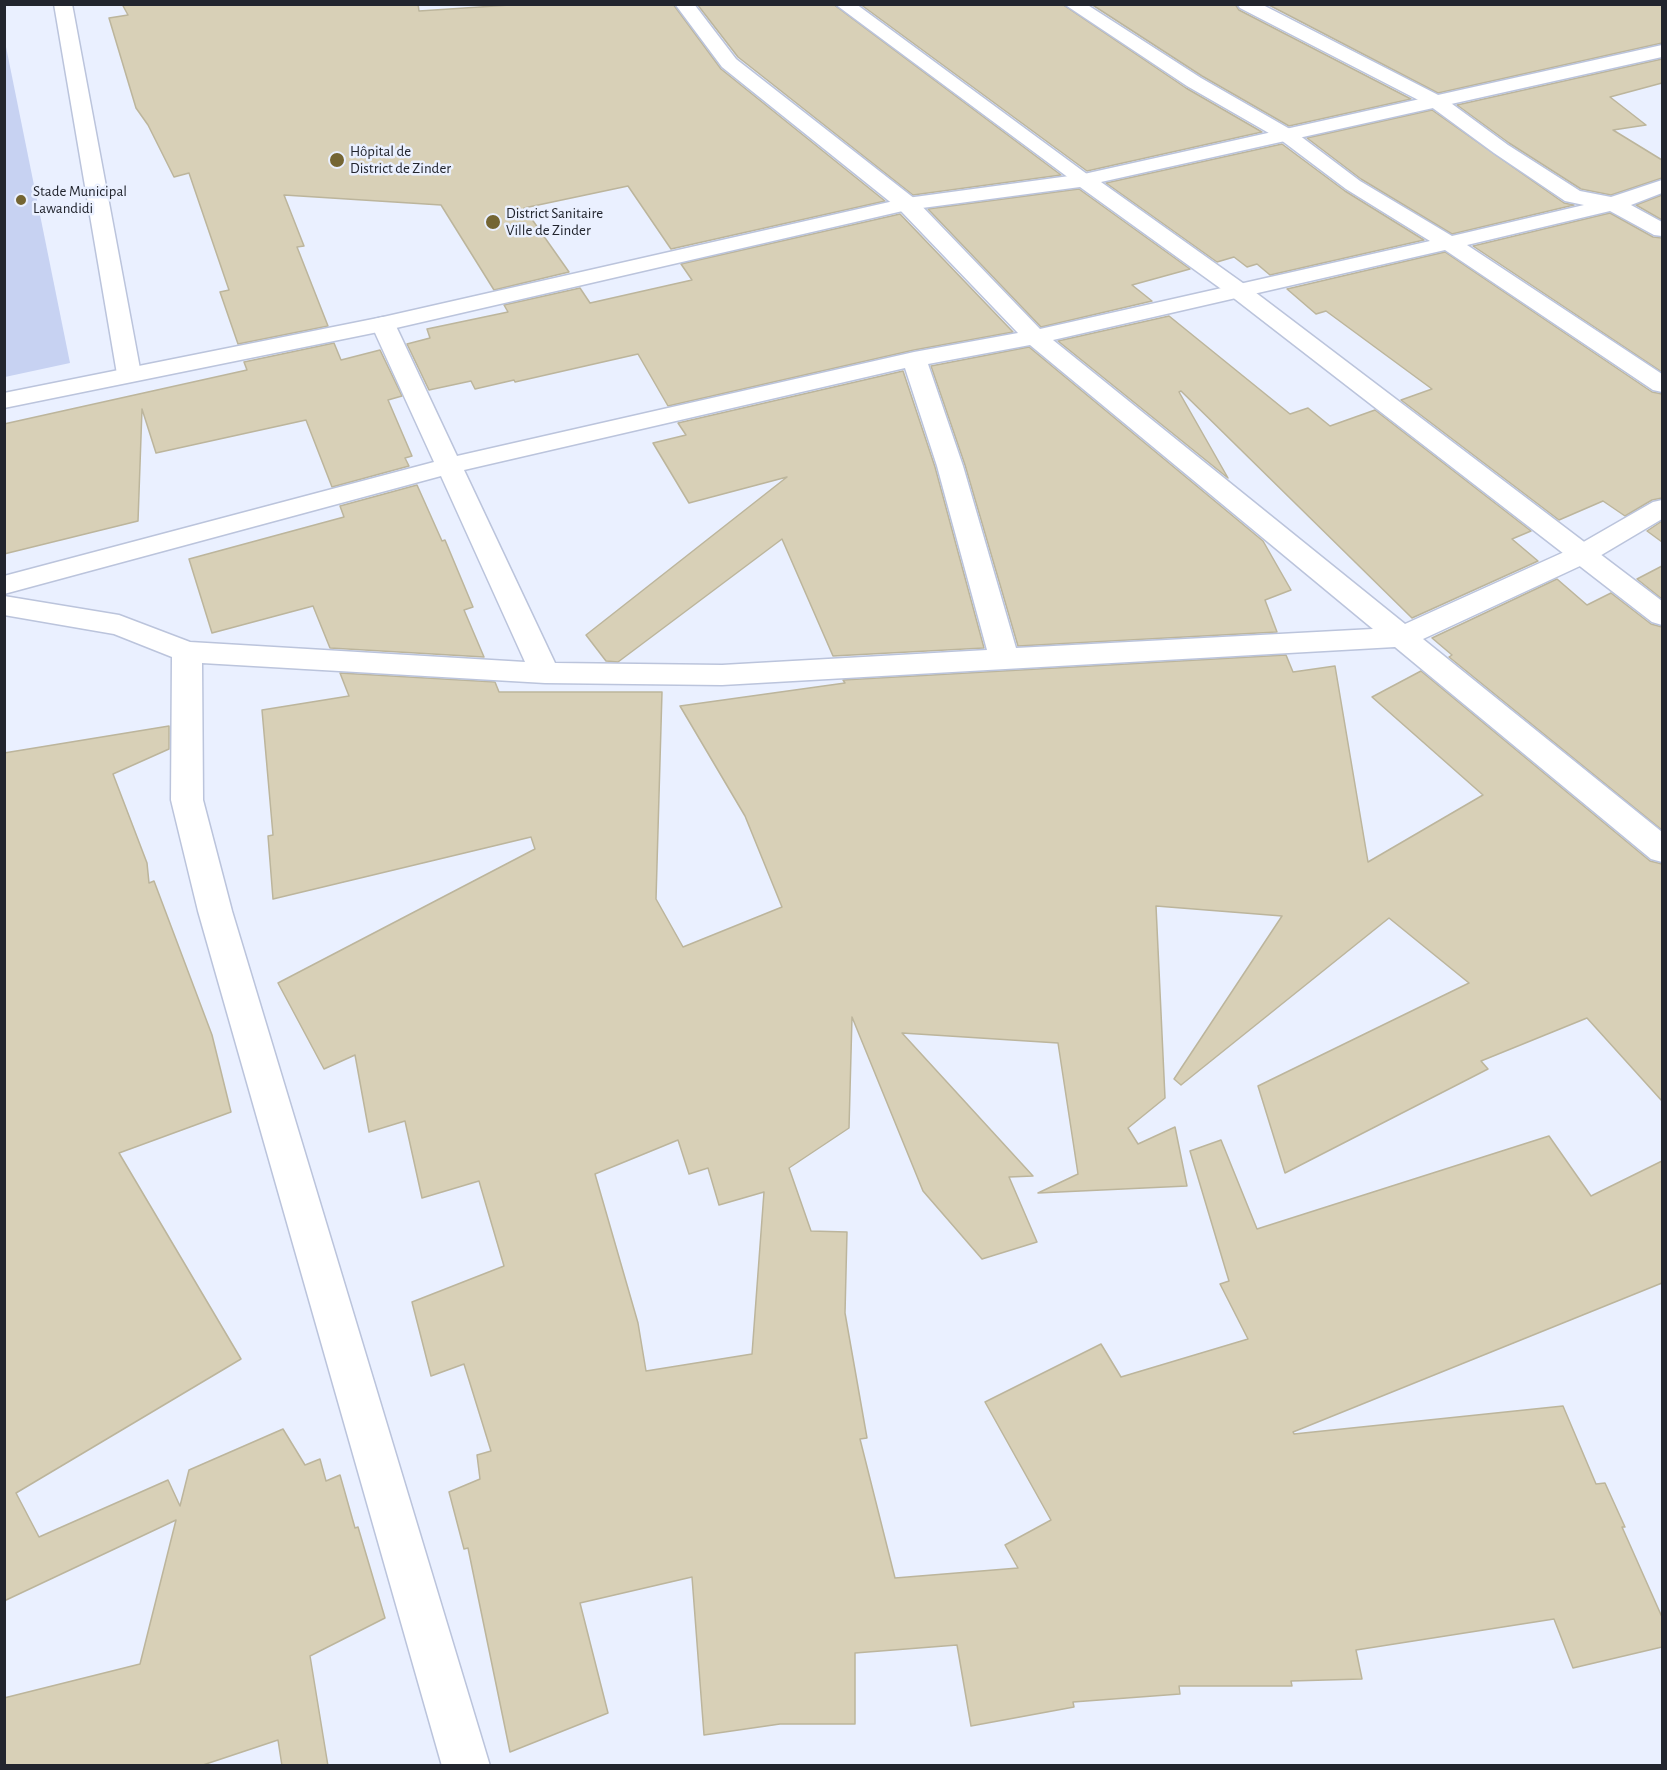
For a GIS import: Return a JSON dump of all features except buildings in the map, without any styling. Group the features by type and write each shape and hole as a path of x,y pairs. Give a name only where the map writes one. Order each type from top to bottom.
{"street":[{"path":"63,4 129,374"},
{"path":"684,4 729,63 907,204 1035,337 1662,850"},
{"path":"844,4 1239,291 1662,615"},
{"path":"1073,4 1194,82 1288,136 1353,185 1449,243 1662,385"},
{"path":"1246,4 1437,102 1573,196 1613,204 1662,230"},
{"path":"4,402 129,374 383,324 907,204 1084,180 1662,51"},
{"path":"4,585 448,466 914,359 1035,337 1449,243 1613,204 1662,186"},
{"path":"383,324 545,673"},
{"path":"914,359 950,466 1004,659"},
{"path":"4,605 119,626 187,652 545,673 722,675 1402,637 1583,554 1662,508"},
{"path":"187,652 187,800 215,911 466,1766"}],"shaded area":[{"name":"Stade Municipal Lawandidi","path":"4,37 70,363 5,377 4,377"}],"place":[{"name":"Hôpital de District de Zinder","path":"337,160"},
{"name":"Stade Municipal Lawandidi","path":"21,200"},
{"name":"District Sanitaire Ville de Zinder","path":"493,222"}]}
